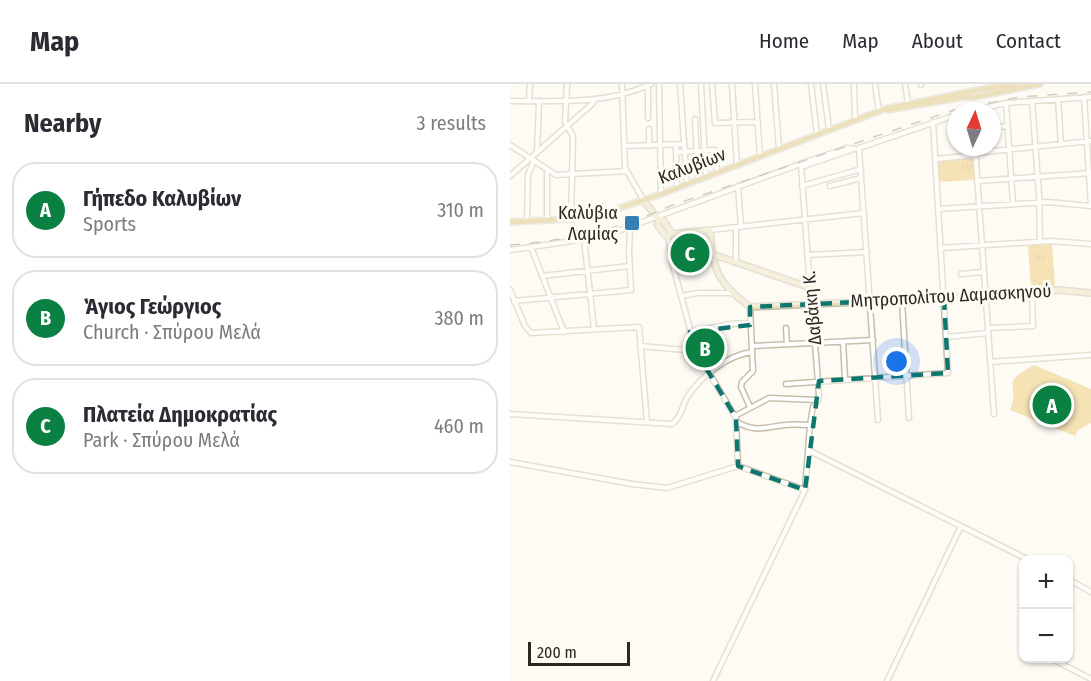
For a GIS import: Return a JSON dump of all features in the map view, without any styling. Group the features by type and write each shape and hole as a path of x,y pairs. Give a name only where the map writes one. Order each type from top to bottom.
{"main road":[{"name":"Καλυβίων","path":"510,222 547,221 599,215 644,201 879,111 973,89 982,90 1016,84"},
{"name":"Καλυβίων","path":"879,111 975,97 1040,84"},
{"path":"973,89 970,93 975,97"}],"street":[{"path":"529,101 530,84"},
{"path":"567,84 567,126 573,135 571,219"},
{"path":"622,84 627,171 644,201 657,219 663,220 670,235 673,267 696,351 737,422 738,466"},
{"path":"659,84 662,194"},
{"path":"680,84 687,185"},
{"path":"701,84 706,177"},
{"path":"712,84 716,124 758,122"},
{"path":"732,84 737,165"},
{"path":"755,84 760,156"},
{"path":"774,84 779,148"},
{"path":"811,84 817,134"},
{"path":"823,84 829,129"},
{"path":"854,84 855,120"},
{"path":"875,84 879,111"},
{"path":"905,84 908,103"},
{"path":"510,101 566,102 595,99 622,95 649,85 648,118"},
{"path":"1001,104 1091,97"},
{"path":"938,209 1039,202 1091,206 1089,141 1084,98"},
{"path":"527,222 528,175 533,159 592,105 595,99"},
{"path":"1058,99 1061,144"},
{"path":"537,153 539,101"},
{"path":"1032,101 1040,242"},
{"path":"1005,103 1013,204"},
{"path":"510,250 584,239 657,219 738,186 947,118"},
{"path":"695,119 698,180"},
{"path":"786,384 948,373 933,122"},
{"path":"1001,127 1007,126"},
{"path":"649,129 649,146"},
{"path":"1001,151 1089,141"},
{"path":"624,146 684,144"},
{"path":"510,145 556,175 627,171"},
{"path":"676,145 677,188"},
{"path":"857,148 862,178 878,420"},
{"path":"676,152 715,151 717,173"},
{"path":"935,159 960,156"},
{"path":"976,156 994,414"},
{"path":"510,176 533,159"},
{"name":"Δαβάκη Κ.","path":"801,166 819,381 818,400 813,407 810,425 805,490"},
{"path":"802,186 861,169"},
{"path":"547,170 547,221"},
{"path":"977,181 1090,173"},
{"path":"830,186 862,178"},
{"path":"736,262 738,186"},
{"path":"670,235 864,213"},
{"path":"514,301 630,291 632,287 630,226"},
{"path":"710,230 714,265 732,293 750,307 753,371 742,382 741,387 750,407"},
{"path":"584,239 594,329"},
{"path":"940,248 1040,242 1091,244"},
{"path":"531,247 564,332"},
{"path":"807,255 867,252"},
{"path":"712,254 810,288"},
{"path":"542,276 630,266"},
{"path":"961,274 984,272"},
{"path":"510,290 526,329 531,333 639,327 647,422"},
{"name":"Μητροπολίτου Δαμασκηνού","path":"750,307 902,301 1063,290 1091,293"},
{"path":"946,337 1033,326 1032,292"},
{"path":"682,296 694,293 732,293"},
{"path":"902,301 909,418"},
{"path":"690,332 730,324 750,323"},
{"path":"786,328 788,344"},
{"path":"510,414 674,423 687,398 699,382 735,357 752,349 788,344 873,340"},
{"path":"843,342 845,379"},
{"path":"640,346 696,351"},
{"path":"990,362 1091,355"},
{"path":"735,416 769,398 818,400"},
{"path":"737,422 751,429 783,425 810,425"},
{"path":"808,450 1019,555"},
{"path":"510,462 667,488 738,466 805,490 714,681"},
{"path":"886,681 961,526"},
{"path":"1073,582 1091,592"},
{"path":"1060,663 1091,679"}],"highlighted area":[{"path":"944,298 948,373 819,381 805,490 738,466 736,418 696,351 690,332 750,325 750,307"}],"green space":[{"path":"973,158 974,180 938,182 937,161"},
{"path":"708,242 709,259 673,264 671,247"},
{"path":"1052,244 1055,288 1031,289 1028,245"},
{"path":"1034,365 1091,389 1091,423 1078,430 1075,436 1010,410 1013,401 1013,381 1023,371"}],"railway":[{"path":"510,245 592,233 632,221 954,110 1020,97 1091,92"}],"place":[{"name":"Καλύβια Λαμίας","path":"632,223"},
{"name":"Πλατεία Δημοκρατίας","path":"690,253"},
{"name":"Ὰγιος Γεώργιος","path":"705,348"},
{"name":"Γήπεδο Καλυβίων","path":"1052,405"}]}
